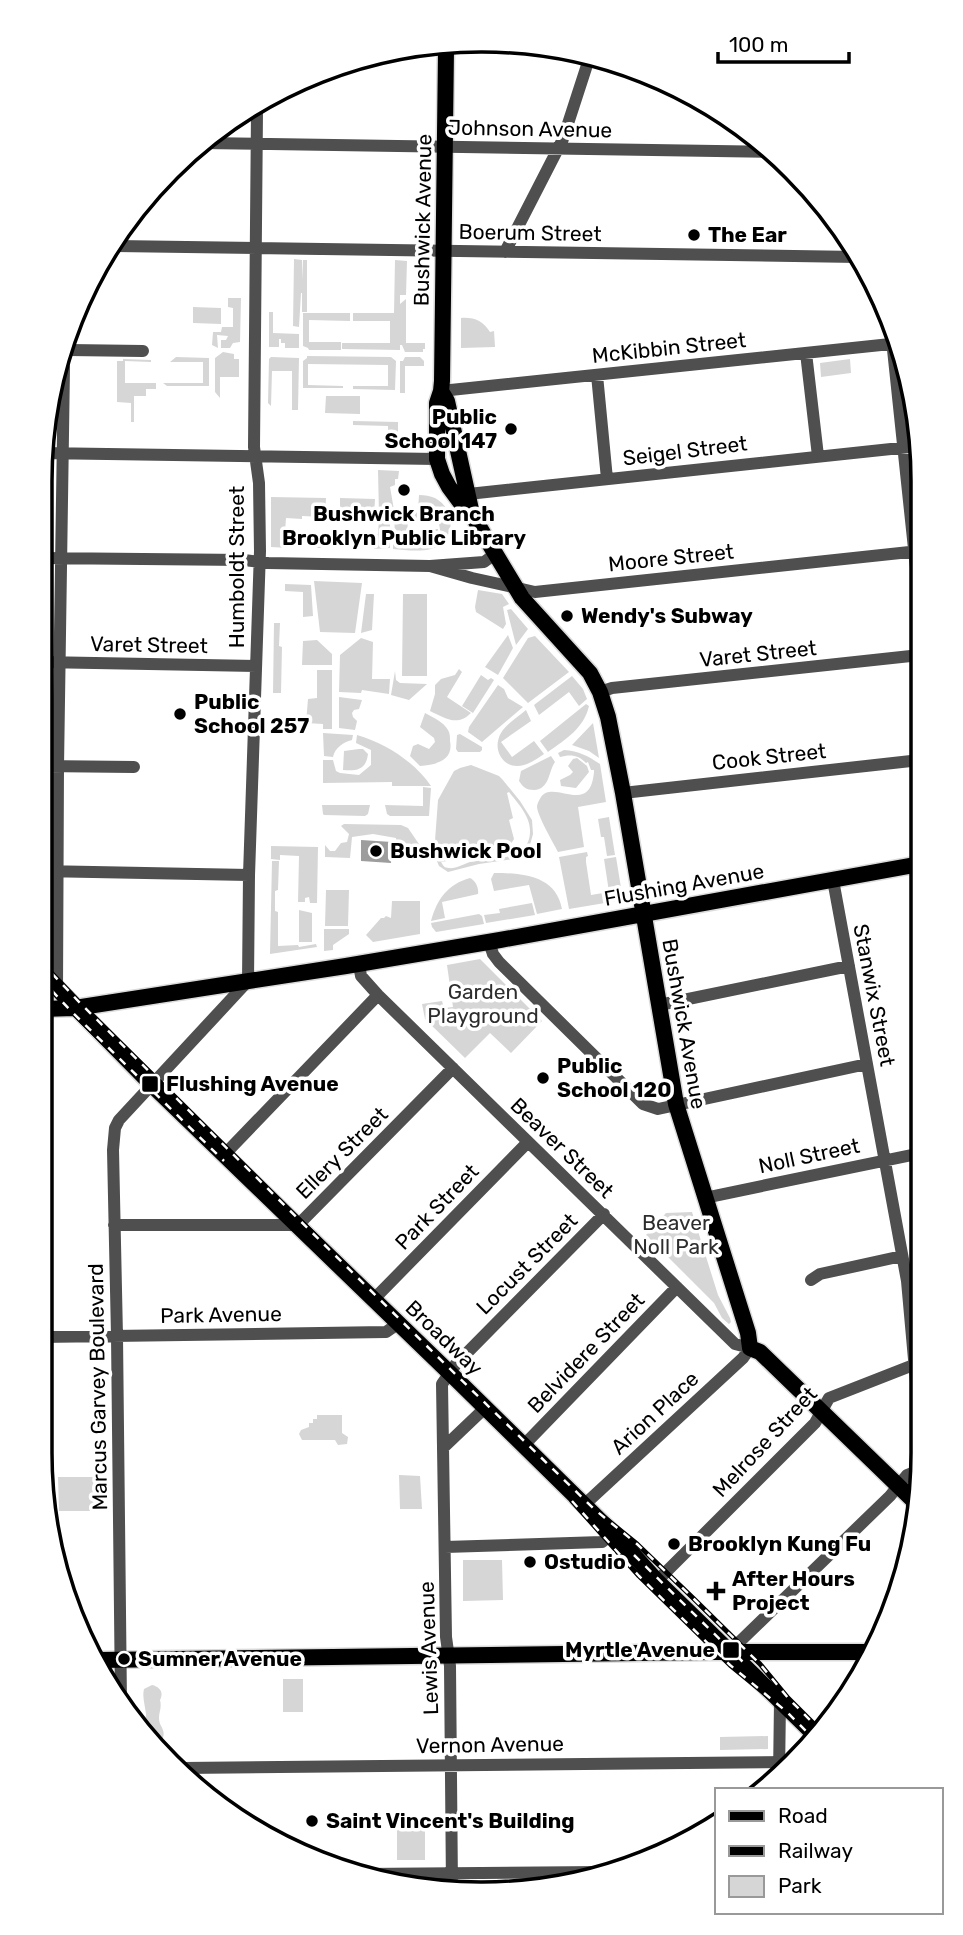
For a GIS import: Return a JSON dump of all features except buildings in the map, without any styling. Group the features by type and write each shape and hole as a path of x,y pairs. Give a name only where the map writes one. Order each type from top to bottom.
{"main road":[{"name":"Bushwick Avenue","path":"446,54 442,391 437,403 437,459 442,474 461,494 515,588 590,673 600,692 608,717 676,1104 748,1333 750,1348"},
{"name":"Bushwick Avenue","path":"442,391 450,415 461,494"},
{"name":"Flushing Avenue","path":"52,1009 75,1008 359,964 911,866"},
{"name":"Broadway","path":"52,984 810,1729"},
{"path":"750,1348 760,1352 909,1495"},
{"path":"106,1660 862,1651"}],"street":[{"path":"505,252 559,148 586,65"},
{"name":"Humboldt Street","path":"248,981 260,563 259,483 254,456 257,116"},
{"name":"Johnson Avenue","path":"217,143 755,152"},
{"name":"Boerum Street","path":"123,246 847,257"},
{"name":"McKibbin Street","path":"442,391 888,344"},
{"path":"73,350 143,351"},
{"path":"806,353 818,456"},
{"path":"597,375 607,479"},
{"path":"899,382 911,506"},
{"path":"57,990 64,385"},
{"name":"Seigel Street","path":"461,494 909,447"},
{"path":"53,454 437,459"},
{"name":"Moore Street","path":"430,566 535,593 911,552"},
{"name":"Moore Street","path":"52,557 430,566 484,562 495,554"},
{"name":"Varet Street","path":"600,692 612,688 911,656"},
{"name":"Varet Street","path":"52,663 256,666"},
{"name":"Cook Street","path":"622,793 911,761"},
{"path":"52,767 134,767"},
{"path":"52,871 249,874"},
{"name":"Stanwix Street","path":"833,880 911,1311"},
{"path":"52,947 57,942"},
{"path":"489,942 499,962 643,1104 658,1109 867,1064"},
{"name":"Beaver Street","path":"359,964 361,976 378,995 734,1344 750,1348"},
{"path":"659,1005 849,966"},
{"name":"Marcus Garvey Boulevard","path":"121,1686 113,1150 115,1128 119,1120 248,981"},
{"path":"224,1155 378,995"},
{"name":"Ellery Street","path":"114,1225 298,1225 453,1068"},
{"name":"Park Street","path":"374,1299 528,1142"},
{"name":"Noll Street","path":"704,1198 911,1155"},
{"name":"Locust Street","path":"450,1373 604,1214"},
{"path":"811,1280 820,1274 902,1256"},
{"name":"Belvidere Street","path":"523,1446 677,1287"},
{"name":"Park Avenue","path":"52,1337 386,1332 399,1323"},
{"name":"Arion Place","path":"584,1505 743,1358 750,1348"},
{"name":"Melrose Street","path":"657,1581 815,1423 829,1398 911,1366"},
{"name":"Lewis Avenue","path":"450,1373 442,1384 452,1882"},
{"path":"443,1448 485,1408"},
{"path":"729,1652 910,1474"},
{"path":"445,1547 602,1542 612,1533"},
{"path":"779,1762 780,1701"},
{"name":"Vernon Avenue","path":"190,1768 779,1762"},
{"path":"396,1874 573,1872"}],"green space":[{"path":"294,259 302,260 302,280 303,260 307,260 307,312 302,312 301,293 299,327 293,326"},
{"path":"395,260 407,261 406,295 400,295 400,304 406,299 406,343 425,343 425,349 423,352 405,352 400,345 400,350 342,349 342,343 390,343 390,321 353,321 353,313 394,313"},
{"path":"228,298 241,298 240,342 233,343 230,348 221,348 221,340 226,340 228,336 217,335 218,348 212,345 213,332 221,332 222,327 233,327 233,308 228,307"},
{"path":"193,307 221,308 221,324 193,323"},
{"path":"269,312 273,312 273,333 299,334 299,348 285,348 281,339 279,347 269,347"},
{"path":"303,313 350,313 350,321 309,320 309,342 341,342 341,350 309,350 303,346"},
{"path":"461,318 478,320 490,332 494,331 495,347 461,348"},
{"path":"223,352 234,354 234,359 239,359 239,377 220,377 220,398 215,392 215,358"},
{"path":"307,356 391,357 396,361 395,390 353,389 353,386 388,386 388,365 308,364 308,385 343,388 303,388 303,361"},
{"path":"176,357 209,358 209,386 167,386 163,383 203,383 203,362 170,362"},
{"path":"271,357 299,358 298,410 292,410 292,371 272,371 271,406 268,403"},
{"path":"405,357 420,357 424,366 405,366 405,393 400,393 400,361"},
{"path":"850,359 851,373 821,377 820,363"},
{"path":"151,360 125,361 125,383 156,383 156,389 146,389 146,396 134,396 134,422 131,422 131,403 117,402 117,361"},
{"path":"326,396 360,396 360,414 325,413"},
{"path":"353,421 398,422 398,445 388,445 388,426 353,425"},
{"path":"378,470 399,471 395,485 390,487 394,510 418,511 419,495 433,497 442,503 451,525 445,540 431,549 393,549 393,539 421,539 437,543 441,539 440,529 436,518 428,516 408,522 407,532 395,534 394,516 379,515"},
{"path":"271,497 326,498 325,517 286,518 285,532 328,533 328,548 312,548 311,543 290,543 289,548 271,547"},
{"path":"340,498 375,499 374,517 340,515"},
{"path":"379,519 386,520 390,525 390,529 386,529 386,537 390,538 390,548 374,549 374,544 335,548 335,534 378,534"},
{"path":"428,529 438,529 437,542 427,542"},
{"path":"314,581 362,583 355,633 320,632"},
{"path":"285,584 311,585 313,616 303,617 303,592 285,591"},
{"path":"478,590 502,594 509,604 503,607 506,624 503,629 476,612"},
{"path":"366,594 374,594 372,630 361,633"},
{"path":"403,594 427,594 427,676 402,676"},
{"path":"511,609 528,629 516,645 507,610"},
{"path":"274,623 280,623 281,693 273,693"},
{"path":"508,635 513,648 498,675 485,667"},
{"path":"535,636 569,672 528,703 503,678 528,638"},
{"path":"361,638 373,642 372,679 390,679 389,694 362,690 361,693 339,692 340,655"},
{"path":"317,640 332,654 332,665 302,665 303,641"},
{"path":"459,669 462,672 447,697 471,713 461,720 451,720 430,711 435,685 441,679 455,675"},
{"path":"317,670 332,670 332,729 323,729 323,724 306,723 308,699 317,698"},
{"path":"395,671 396,680 400,683 427,684 409,700 391,695"},
{"path":"481,675 488,680 494,680 473,713 462,706"},
{"path":"572,676 583,689 587,699 579,706 569,692 539,715 534,705"},
{"path":"498,685 504,689 508,698 523,707 482,742 468,732 469,727"},
{"path":"339,697 362,700 359,709 352,713 357,721 355,730 339,728"},
{"path":"586,704 589,706 587,714 579,727 548,752 540,741"},
{"path":"526,710 531,721 501,742 512,757 534,741 544,754 524,765 511,765 501,758 498,740 506,727"},
{"path":"425,713 446,727 450,734 450,748 442,761 420,766 410,756 413,746 418,744 429,749 435,742 434,738 420,727"},
{"path":"593,723 599,758 572,745"},
{"path":"323,733 353,735 352,740 340,746 333,757 324,756"},
{"path":"460,734 482,747 482,750 458,752 457,735"},
{"path":"357,735 398,754 417,769 431,786 392,786 392,782 323,783 323,760 333,760 336,771 340,773 359,775 371,765 371,750 356,743"},
{"path":"363,749 368,754 363,766 357,770 343,770 344,751"},
{"path":"564,750 583,754 600,764 606,802 578,807 584,847 558,852 540,817 538,802 547,793 579,795 586,792 594,772 588,762 577,757 560,757 558,753"},
{"path":"551,756 555,762 543,787 534,790 523,786 519,781 521,771"},
{"path":"577,758 587,766 589,772 576,788 561,786 560,780 573,772 568,766"},
{"path":"471,765 499,776 520,801 532,820 533,834 530,845 522,854 514,859 448,872 439,866 434,854 438,800 454,771","holes":["509,792 525,814 529,825 529,840 524,848 499,859 470,862 454,868 444,866 441,862 488,854 489,851 509,847 514,839 509,820 513,818 507,793"]},
{"path":"423,787 431,788 429,816 387,814 385,805 423,806"},
{"path":"322,805 370,805 365,816 324,815"},
{"path":"609,817 615,855 607,856 598,819"},
{"path":"401,825 408,828 421,847 420,859 397,858 396,838 373,834 352,837 350,858 325,857 325,845 330,851 335,851 341,843 347,842 349,834 341,826"},
{"path":"271,846 318,847 317,903 310,903 309,897 305,898 305,902 298,902 299,856 280,855 280,860 271,859"},
{"path":"587,852 591,895 609,892 604,859 616,857 623,900 569,909 559,857"},
{"path":"272,861 279,861 278,890 275,891 278,946 299,947 316,944 317,947 270,954"},
{"path":"494,873 527,876 546,883 559,898 562,909 537,914 529,885 494,891 491,879"},
{"path":"470,878 477,885 478,894 442,902 445,918 431,921 444,894 455,884"},
{"path":"326,890 349,890 348,926 325,926"},
{"path":"392,901 420,901 420,934 373,942 366,935 381,918 391,918"},
{"path":"532,903 535,915 486,923 484,915 500,913 499,909"},
{"path":"299,910 312,913 312,942 299,942"},
{"path":"479,914 484,924 436,932 431,923"},
{"path":"324,929 349,929 349,934 333,945 333,950 324,951"},
{"name":"Garden Playground","path":"480,959 542,1021 511,1053 490,1033 465,1058 425,1019 422,1004 442,1001 444,1008 453,1007 447,965"},
{"name":"Beaver Noll Park","path":"692,1212 718,1295 730,1318 729,1324 722,1318 714,1303 646,1235 666,1213"},
{"path":"317,1415 342,1415 342,1433 348,1437 347,1444 338,1445 335,1440 302,1440 299,1434 301,1430 309,1427 313,1419 317,1419"},
{"path":"399,1475 420,1476 422,1509 400,1509"},
{"path":"58,1477 103,1477 104,1511 59,1511"},
{"path":"463,1560 502,1560 503,1600 463,1601"},
{"path":"283,1679 303,1679 303,1712 283,1712"},
{"path":"152,1685 161,1692 159,1718 162,1740 145,1720 144,1689"},
{"path":"768,1736 768,1749 720,1750 720,1737"},
{"path":"397,1820 425,1820 425,1860 397,1860"}],"shaded area":[{"name":"Bushwick Pool","path":"361,840 392,842 391,863 361,861"}],"railway":[{"path":"52,974 445,1364 594,1509 637,1544 760,1664 814,1724"},
{"path":"52,991 224,1161"},
{"path":"572,1501 639,1576 730,1665 807,1732"},
{"path":"634,1555 744,1663"}],"place":[{"name":"The Ear","path":"694,235"},
{"name":"Public School 147","path":"511,429"},
{"name":"Bushwick Branch Brooklyn Public Library","path":"404,490"},
{"name":"Wendy's Subway","path":"567,616"},
{"name":"Public School 257","path":"180,714"},
{"name":"Bushwick Pool","path":"376,851"},
{"name":"Public School 120","path":"543,1078"},
{"name":"Flushing Avenue","path":"150,1084"},
{"name":"Brooklyn Kung Fu","path":"674,1544"},
{"name":"Ostudio","path":"530,1562"},
{"name":"After Hours Project","path":"716,1591"},
{"name":"Myrtle Avenue","path":"731,1650"},
{"name":"Sumner Avenue","path":"124,1659"},
{"name":"Saint Vincent's Building","path":"312,1821"}]}
